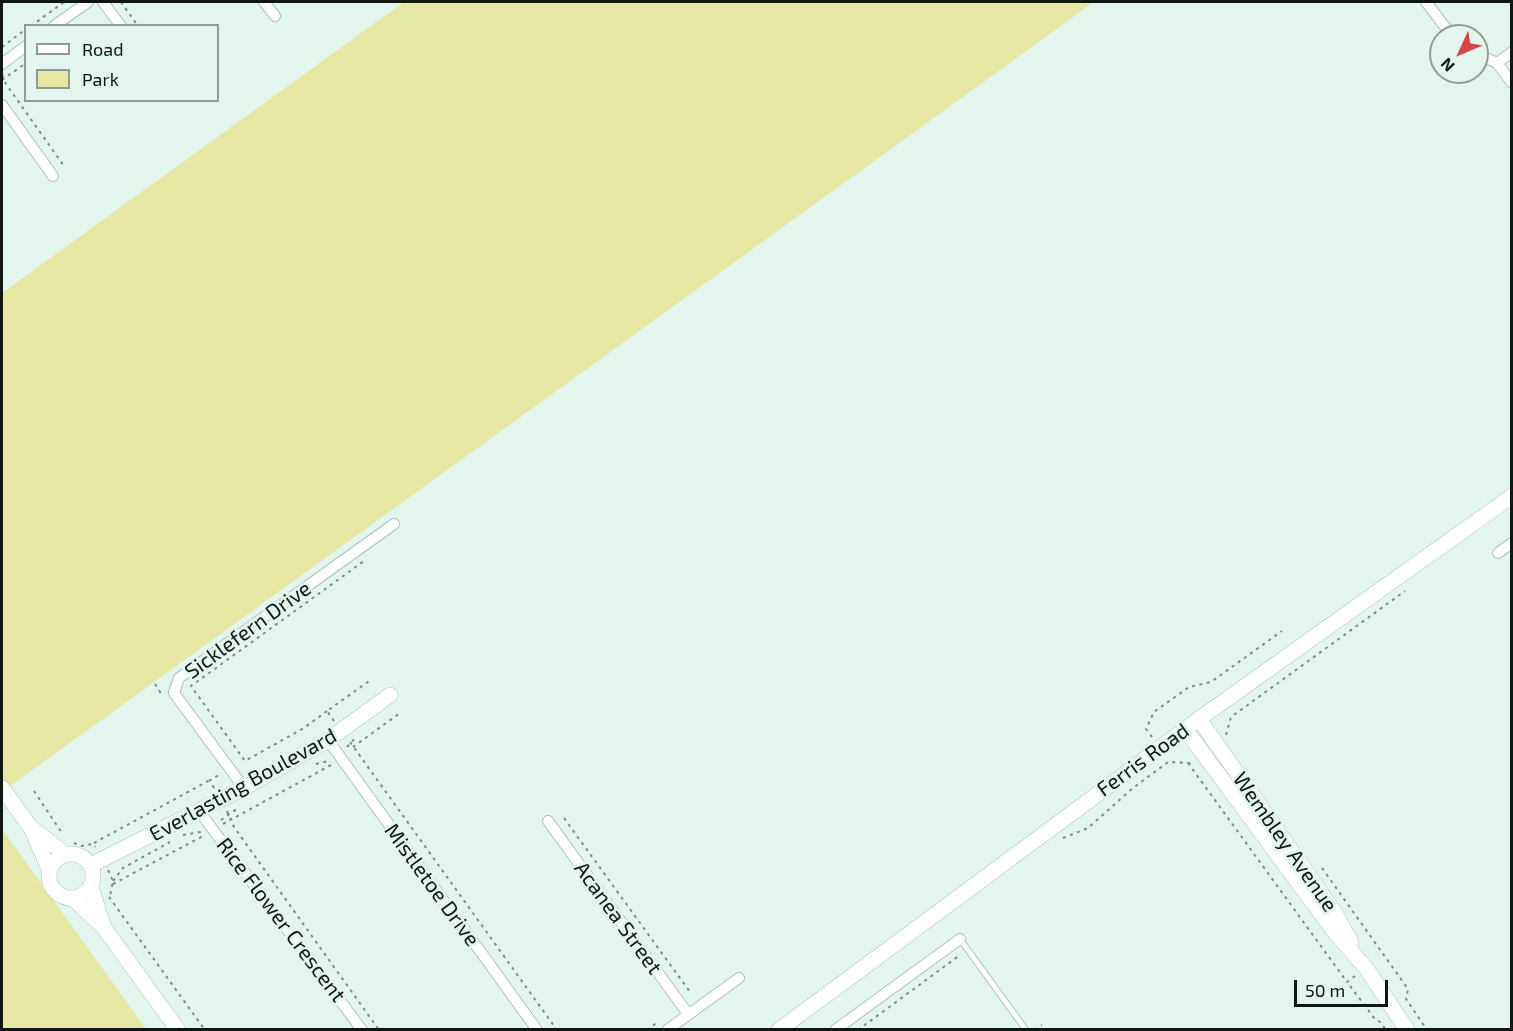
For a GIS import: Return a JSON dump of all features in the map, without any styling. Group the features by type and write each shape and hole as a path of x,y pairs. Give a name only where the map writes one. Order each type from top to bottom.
{"street":[{"path":"57,24 88,2"},
{"path":"104,2 120,24"},
{"path":"264,2 275,16"},
{"path":"1426,2 1443,24"},
{"path":"2,64 24,48"},
{"path":"1497,63 1512,52"},
{"path":"1489,59 1497,63 1512,83"},
{"path":"2,105 53,176"},
{"name":"Ferris Road","path":"779,1029 1198,719 1512,496"},
{"name":"Sicklefern Drive","path":"244,788 174,693 179,678 394,524"},
{"path":"1498,553 1512,543"},
{"name":"Everlasting Boulevard","path":"97,863 244,788 328,740 390,695"},
{"name":"Wembley Avenue","path":"1198,719 1335,913 1366,969 1407,1029"},
{"name":"Wembley Avenue","path":"1185,729 1333,930 1366,969"},
{"name":"Mistletoe Drive","path":"328,740 537,1029"},
{"path":"2,788 31,828 50,868 50,884 54,890 59,895 73,898 104,928 178,1029"},
{"name":"Rice Flower Crescent","path":"199,811 362,1029"},
{"name":"Acanea Street","path":"548,821 688,1014"},
{"path":"31,828 97,863 91,887 104,928"},
{"path":"50,868 66,847"},
{"path":"73,898 87,892 91,887"},
{"path":"835,1029 960,939"},
{"path":"667,1029 739,978"}],"lane":[{"path":"960,939 1026,1029"}],"path":[{"path":"34,24 64,2"},
{"path":"121,2 137,24"},
{"path":"2,47 24,30"},
{"path":"3,79 24,64"},
{"path":"2,75 64,166"},
{"path":"367,559 191,686 245,761 304,728 372,679"},
{"path":"1215,743 1227,734 1231,717 1405,591"},
{"path":"1168,762 1146,729 1154,712 1189,687 1211,682 1282,631"},
{"path":"327,711 557,1029"},
{"path":"353,747 400,713"},
{"path":"1055,844 1088,828 1133,788 1168,762 1188,763 1202,753"},
{"path":"1188,763 1347,982"},
{"path":"109,903 113,884 332,765"},
{"path":"66,847 93,844 221,774"},
{"path":"210,780 231,819 379,1029"},
{"path":"34,791 64,836"},
{"path":"564,818 690,992"},
{"path":"93,844 97,863 113,884"},
{"path":"109,897 205,1029"},
{"path":"858,1029 968,950"},
{"path":"1035,1029 1042,1025"}],"green space":[{"path":"404,2 1094,2 2,792 2,293"},
{"path":"2,829 146,1029 2,1029"}]}
